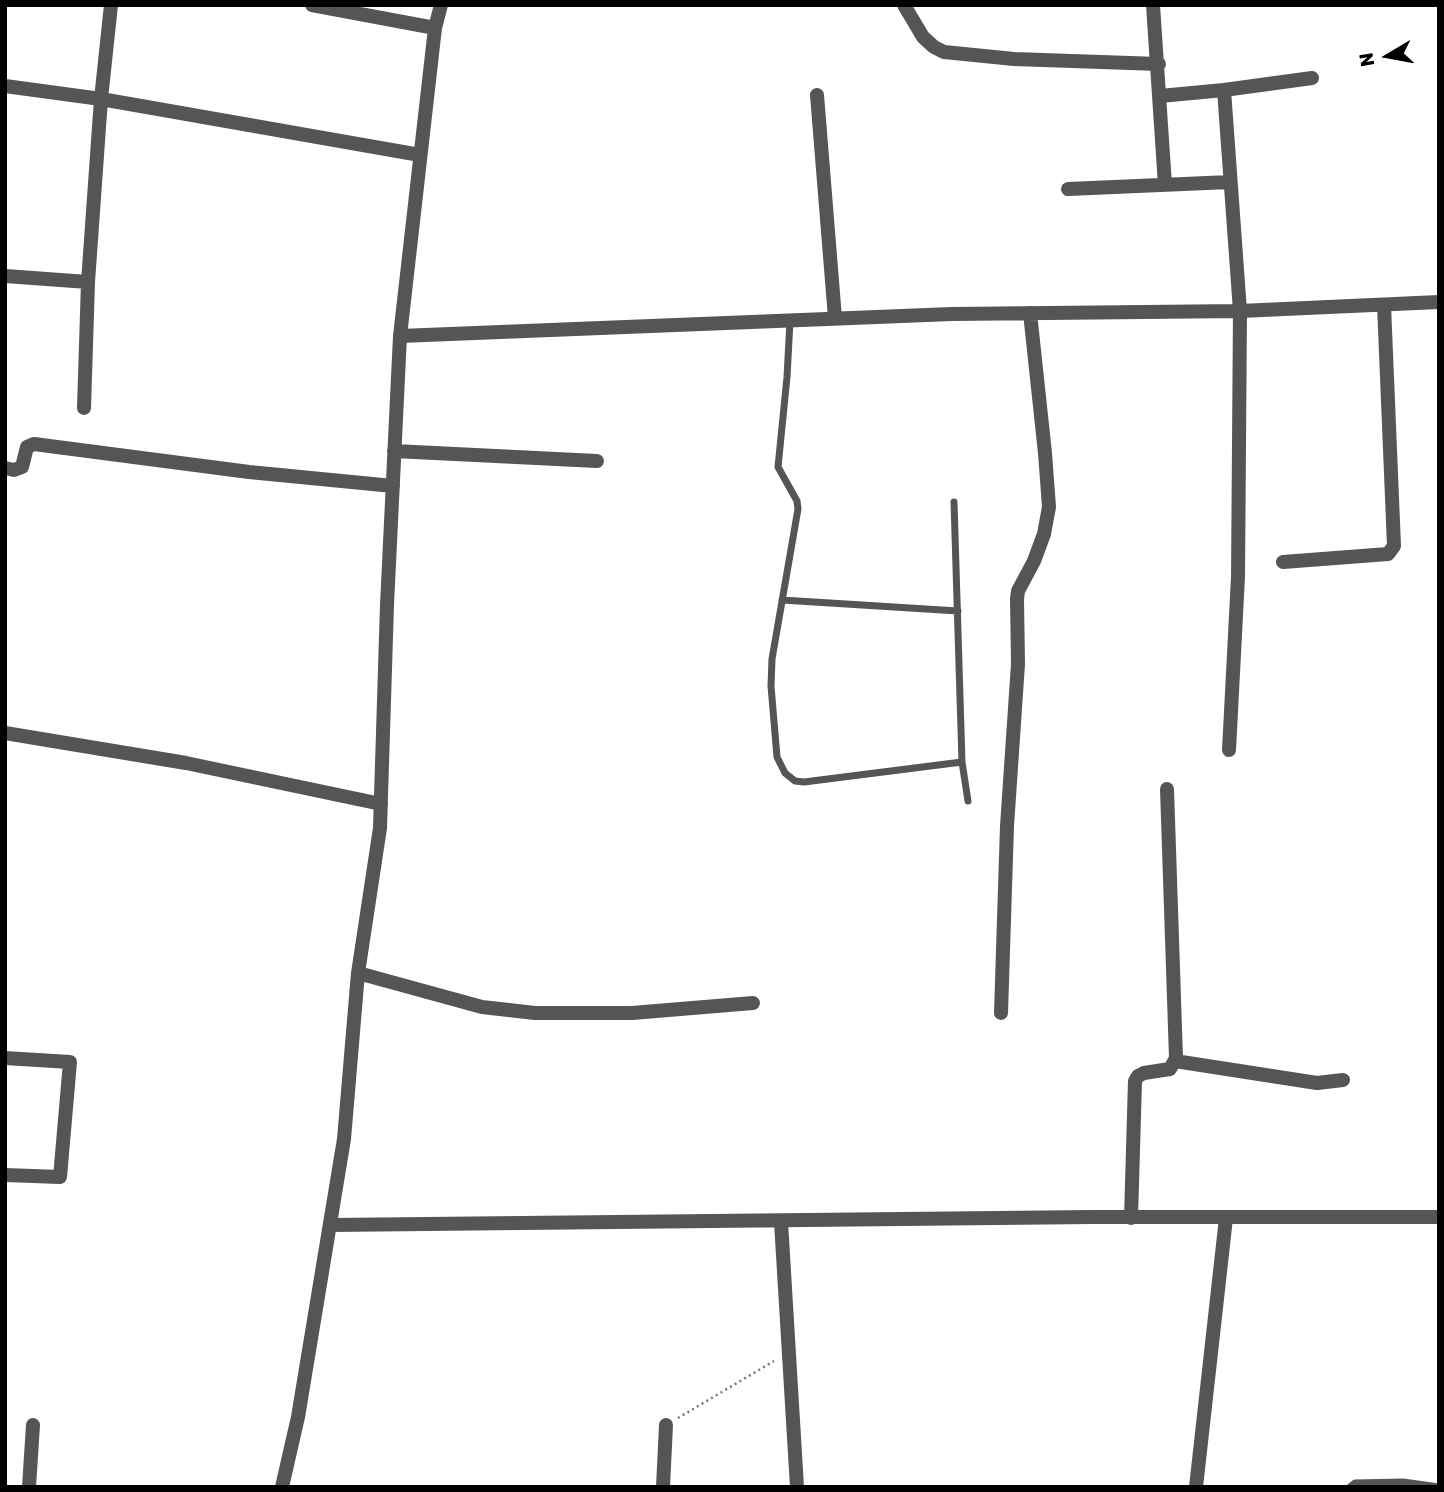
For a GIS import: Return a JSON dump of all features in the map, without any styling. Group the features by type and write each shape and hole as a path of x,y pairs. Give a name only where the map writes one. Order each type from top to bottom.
{"street":[{"path":"84,408 88,282 101,99 111,5"},
{"path":"312,5 435,27"},
{"path":"282,1487 298,1417 344,1139 358,973 380,828 400,336 435,27 441,5"},
{"path":"904,5 923,37 944,52 1014,59 1159,64"},
{"path":"1161,5 1153,6 1159,64 1165,185"},
{"path":"1160,96 1312,78"},
{"path":"5,86 101,99 420,155"},
{"path":"1224,90 1240,311 1238,577 1229,750"},
{"path":"817,95 835,318"},
{"path":"1068,189 1230,182"},
{"path":"5,276 88,282"},
{"path":"400,336 835,318 1240,311 1439,302"},
{"path":"1283,562 1388,554 1394,546 1384,305"},
{"path":"1001,1013 1007,826 1018,664 1017,599 1018,591 1034,561 1044,534 1049,507 1048,474 1030,313"},
{"path":"5,468 14,470 22,467 27,447 34,444 249,472 393,486"},
{"path":"394,451 597,461"},
{"path":"5,733 186,763 381,804"},
{"path":"1131,1218 1135,1081 1144,1073 1170,1069 1175,1061 1176,1020 1167,789"},
{"path":"358,973 482,1007 535,1013 632,1013 752,1003"},
{"path":"5,1058 70,1062 60,1177 5,1175"},
{"path":"1175,1061 1317,1083 1343,1080"},
{"path":"331,1225 1439,1217"},
{"path":"1196,1487 1226,1219"},
{"path":"781,1222 797,1487"},
{"path":"29,1487 33,1425"},
{"path":"663,1487 666,1425"}],"lane":[{"path":"790,320 778,467 797,501 798,509 772,659 771,686 776,757 785,773 795,781 804,782 962,762"},
{"path":"954,502 962,762 968,801"},
{"path":"782,600 958,611"},
{"path":"1350,1487 1355,1483 1403,1482 1439,1487"}],"path":[{"path":"666,1425 788,1353"}]}
